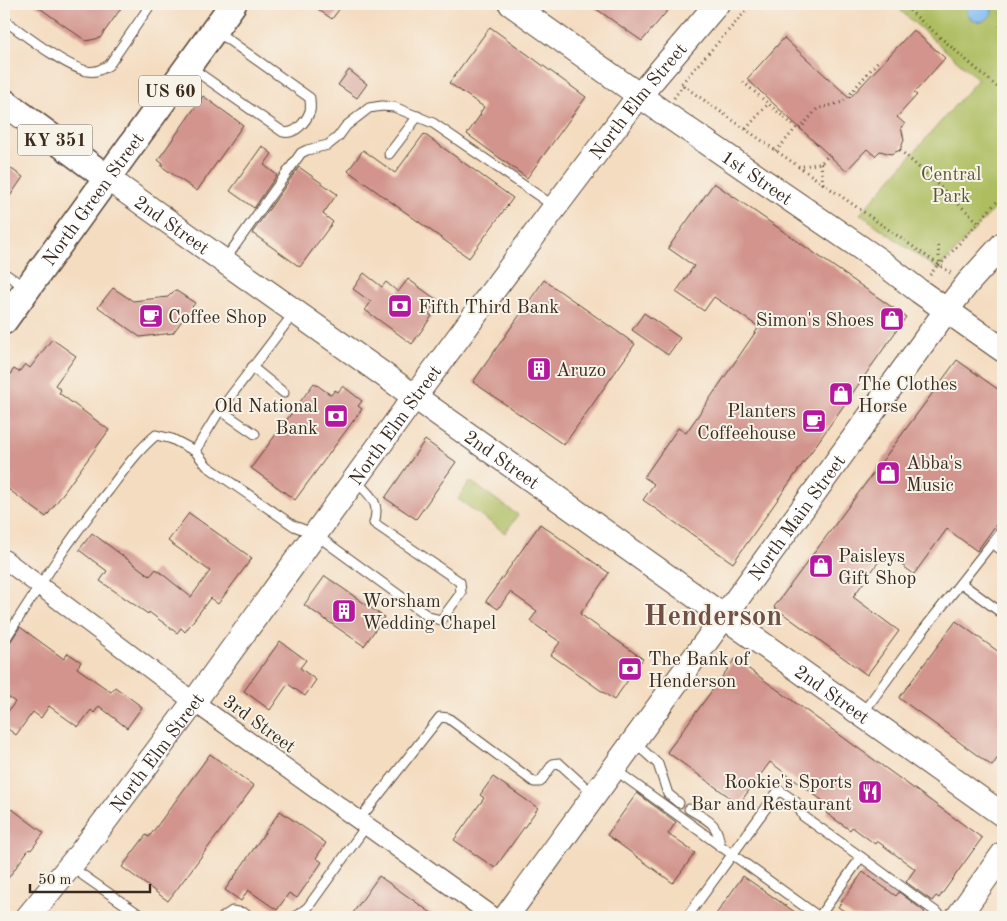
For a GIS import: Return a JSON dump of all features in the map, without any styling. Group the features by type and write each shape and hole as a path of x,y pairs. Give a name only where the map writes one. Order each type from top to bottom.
{"main road":[{"name":"North Green Street","path":"4,320 214,30 230,5"},
{"name":"2nd Street","path":"4,102 107,178"}],"street":[{"name":"1st Street","path":"510,4 639,96 880,261 946,311 1003,350"},
{"name":"North Elm Street","path":"38,917 76,861 554,208 639,96 717,4"},
{"name":"2nd Street","path":"107,178 1003,815"},
{"name":"North Main Street","path":"506,917 946,311 967,284 1003,244"},
{"name":"3rd Street","path":"4,559 194,702 494,917"},
{"path":"958,917 1003,854"},
{"name":"North Elm Street","path":"28,917 76,861"}],"lane":[{"path":"4,20 72,66 88,72 99,71 109,65 152,4"},
{"path":"188,66 282,132 288,134 296,131 310,111 310,98 214,30"},
{"path":"224,261 301,153 328,146 346,126 369,108 394,107 433,123 554,208"},
{"path":"389,154 418,116"},
{"path":"4,273 27,288"},
{"path":"196,451 220,410 295,311"},
{"path":"252,367 284,393"},
{"path":"220,410 255,434"},
{"path":"4,641 39,585 82,524 142,447 156,435 172,439 196,451 207,466 294,526 315,534 428,617 441,620 461,593 460,582 374,523 377,513 376,503 354,480"},
{"path":"862,714 921,633 1003,530"},
{"path":"992,543 1003,551"},
{"path":"960,583 1003,614"},
{"path":"295,917 308,907 363,823 440,717 448,718 534,782 540,782 553,764 559,763 594,795"},
{"path":"634,741 658,764 668,794 679,803"},
{"path":"613,769 819,917 861,858"},
{"path":"687,917 779,790 796,802 803,816 943,917"},
{"path":"690,809 712,823 718,832 720,847"},
{"path":"76,861 143,917"},
{"path":"223,917 232,911 244,913 250,917"}],"path":[{"path":"752,4 681,84 937,266 940,266"},
{"path":"902,4 1003,92"},
{"path":"743,82 799,130 817,109 842,102 880,59"},
{"path":"746,129 768,104"},
{"path":"776,151 796,128"},
{"path":"900,150 978,222"},
{"path":"798,167 821,163 829,155"},
{"path":"821,163 823,185"},
{"path":"940,266 1003,195"},
{"path":"938,246 940,266"}],"green space":[{"name":"Central Park","path":"893,4 1003,4 1003,199 938,270 860,214 978,79"},
{"path":"470,481 518,515 505,533 458,499"}],"water":[{"path":"967,4 992,4 992,14 986,20 979,22 973,20 967,14"}],"building":[{"path":"34,4 124,4 100,38 86,41"},
{"path":"310,4 343,4 332,19"},
{"path":"589,4 673,4 642,41"},
{"path":"490,27 586,97 527,178 467,134 484,107 449,83"},
{"path":"913,30 945,58 914,93 917,95 897,117 905,124 901,127 904,140 900,150 891,154 880,151 875,156 867,149 846,171 747,79 784,38 850,98"},
{"path":"349,70 367,84 357,98 338,85"},
{"path":"203,96 243,125 197,191 161,166 163,164 158,160"},
{"path":"424,134 513,198 469,258 348,171 363,150 395,173"},
{"path":"262,146 272,154 264,165 277,175 254,208 230,191"},
{"path":"299,167 337,194 323,214 333,222 300,267 252,233"},
{"path":"10,168 23,177 4,205 4,177"},
{"path":"714,183 906,317 733,563 643,500 654,484 644,477 678,428 686,433 759,327 714,297 704,311 676,292 694,266 668,248"},
{"name":"Fifth Third Bank","path":"364,273 382,287 386,282 398,292 408,279 437,300 428,313 432,316 412,344 365,310 371,302 353,289"},
{"path":"544,280 635,344 564,445 473,382"},
{"path":"113,288 133,301 168,297 175,290 195,303 173,333 140,337 98,307"},
{"path":"644,313 680,338 668,355 632,330"},
{"path":"52,339 76,356 55,385 61,390 59,393 109,430 46,517 4,486 4,382 14,369 19,372 25,364 30,368"},
{"path":"957,360 1003,393 1003,515 977,551 947,529 914,574 885,553 853,597 899,631 867,675 774,607"},
{"path":"314,383 331,395 335,390 338,392 343,386 362,401 358,406 362,409 295,500 251,468"},
{"path":"425,440 456,462 416,519 385,498"},
{"path":"189,513 252,558 218,604 210,598 185,632 181,628 177,633 149,612 148,614 100,581 107,571 79,550 92,533 150,576 156,569 191,597 210,571 168,541"},
{"path":"540,524 609,573 580,614 643,659 614,700 551,655 560,642 530,621 537,611 510,592 498,609 486,601"},
{"name":"Worsham Wedding Chapel","path":"325,576 384,617 364,646 304,605"},
{"path":"4,615 10,619 4,630"},
{"path":"956,621 1003,655 1003,750 992,766 899,698"},
{"path":"20,627 64,659 68,653 81,662 77,668 111,692 115,687 142,707 127,728 99,706 94,713 91,710 78,727 49,706 41,718 33,712 16,735 4,726 4,717 15,702 4,694 4,647 9,644"},
{"path":"280,641 306,660 300,668 316,680 305,696 288,684 270,710 244,691"},
{"path":"735,659 982,838 939,898 936,896 932,901 906,882 915,869 877,841 875,844 852,827 850,830 826,813 831,807 770,762 739,804 667,752"},
{"path":"210,754 254,786 168,901 122,867 146,835 149,837"},
{"path":"493,777 538,808 495,868 454,840 484,798 480,795"},
{"path":"637,793 676,822 668,834 695,853 673,883 607,835"},
{"path":"12,809 44,833 31,850 29,849 4,884 4,820"},
{"path":"280,811 326,843 316,858 322,862 297,898 289,893 277,910 248,890 241,901 225,890"},
{"path":"863,872 896,896 899,892 925,912 921,917 853,917 838,907"},
{"path":"379,876 437,917 350,917"},
{"path":"743,876 802,917 714,917"}],"place":[{"name":"Fifth Third Bank","path":"400,306"},
{"name":"Coffee Shop","path":"151,316"},
{"name":"Simon's Shoes","path":"892,319"},
{"name":"Aruzo","path":"539,369"},
{"name":"The Clothes Horse","path":"841,394"},
{"name":"Old National Bank","path":"336,416"},
{"name":"Planters Coffeehouse","path":"814,421"},
{"name":"Abba's Music","path":"888,473"},
{"name":"Paisleys Gift Shop","path":"821,566"},
{"name":"Worsham Wedding Chapel","path":"344,611"},
{"name":"The Bank of Henderson","path":"630,669"},
{"name":"Rookie's Sports Bar and Restaurant","path":"870,792"}],"district":[{"name":"Henderson","path":"713,615"}]}
